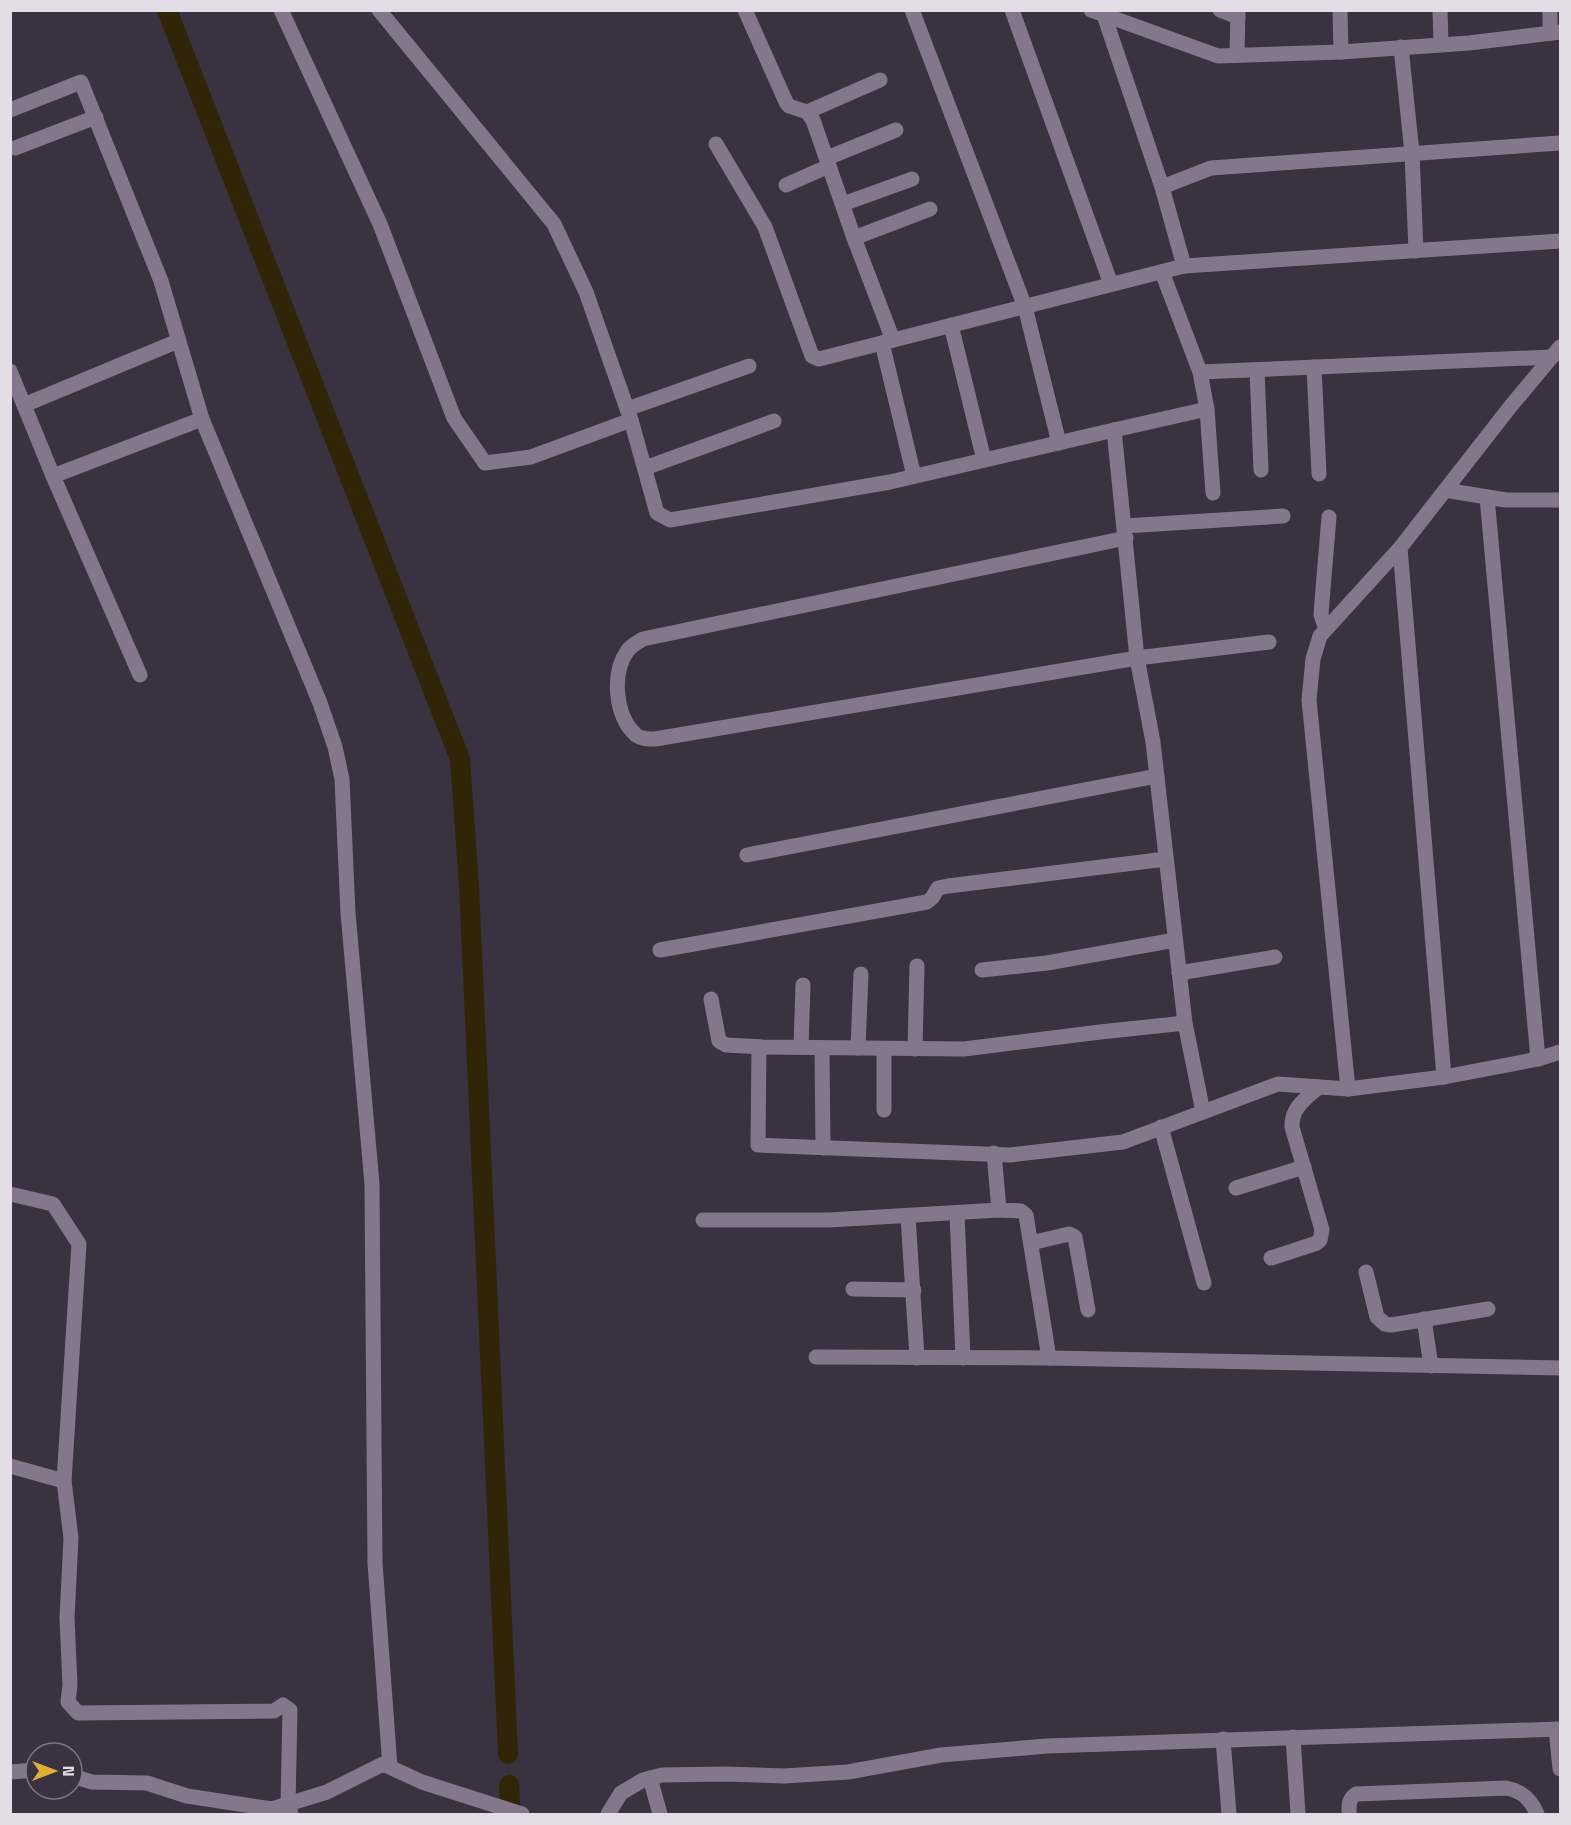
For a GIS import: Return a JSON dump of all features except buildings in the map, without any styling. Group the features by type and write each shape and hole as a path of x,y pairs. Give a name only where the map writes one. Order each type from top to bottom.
{"street":[{"path":"281,10 380,224 454,418 484,463 531,457 750,366"},
{"path":"379,10 554,224 586,292 629,415 657,513 670,520 914,476 1208,409"},
{"path":"745,10 786,102 789,106 807,112 813,120 887,341 914,476"},
{"path":"912,10 1025,307 1059,443"},
{"path":"1012,10 1111,284"},
{"path":"1220,10 1238,14 1237,55"},
{"path":"1340,10 1341,52"},
{"path":"1440,10 1441,44"},
{"path":"1098,13 1218,56 1341,52 1469,43 1555,33 1550,10"},
{"path":"1098,13 1162,188 1184,266"},
{"path":"1401,46 1412,153 1416,251"},
{"path":"807,112 880,80"},
{"path":"10,110 81,82 161,281 202,419 320,703 335,747 342,779 348,913 372,1184 375,1563 390,1767"},
{"path":"15,148 96,117"},
{"path":"786,185 896,130"},
{"path":"1162,188 1211,168 1560,143"},
{"path":"717,144 765,227 812,356 819,359 1184,266 1560,241"},
{"path":"843,204 912,179"},
{"path":"854,238 930,209"},
{"path":"1162,272 1200,372 1208,409 1213,493"},
{"path":"951,325 984,460"},
{"path":"24,405 178,341"},
{"path":"1200,372 1556,352"},
{"path":"1348,1089 1309,700 1313,659 1320,636 1400,548 1556,352"},
{"path":"1314,367 1319,474"},
{"path":"1257,370 1261,470"},
{"path":"10,371 140,675"},
{"path":"53,476 202,419"},
{"path":"645,468 774,421"},
{"path":"1114,430 1137,658 1153,742 1185,1023 1203,1112"},
{"path":"1445,490 1506,500 1560,500"},
{"path":"1487,496 1538,1059"},
{"path":"1269,642 1137,658 654,739 638,736 628,725 622,712 618,693 618,677 625,656 634,644 643,639 1125,532 1283,516"},
{"path":"1326,629 1322,615 1322,601 1329,517"},
{"path":"1400,548 1444,1077"},
{"path":"747,855 1157,776"},
{"path":"660,950 927,902 938,888 948,886 1166,859"},
{"path":"982,970 1047,963 1175,940"},
{"path":"1179,973 1275,957"},
{"path":"915,1049 917,966"},
{"path":"858,1048 861,974"},
{"path":"801,1047 803,985"},
{"path":"711,999 719,1041 726,1045 759,1047 978,1049 1185,1023"},
{"path":"759,1047 758,1145 1010,1155 1123,1142 1278,1084 1348,1089 1444,1077 1538,1059 1560,1052"},
{"path":"822,1048 823,1148"},
{"path":"884,1048 884,1110"},
{"path":"1271,1258 1317,1244 1322,1235 1292,1127 1292,1118 1300,1104 1319,1087"},
{"path":"1161,1127 1204,1283"},
{"path":"994,1154 999,1210"},
{"path":"1236,1188 1304,1167"},
{"path":"10,1194 53,1204 79,1244 64,1481 71,1538 67,1618 70,1685 68,1702 78,1713 274,1711 283,1705 290,1710 290,1809"},
{"path":"703,1220 829,1220 1021,1210 1026,1215 1049,1358"},
{"path":"957,1213 963,1358"},
{"path":"908,1216 917,1358"},
{"path":"1031,1243 1069,1234 1075,1237 1088,1310"},
{"path":"1366,1272 1377,1317 1380,1321 1391,1325 1488,1310"},
{"path":"853,1289 914,1290"},
{"path":"1424,1319 1431,1366"},
{"path":"816,1357 1049,1358 1560,1368"},
{"path":"10,1466 64,1481"},
{"path":"608,1815 621,1793 643,1780 662,1775 784,1776 849,1772 953,1754 1047,1746 1558,1729 1560,1769"},
{"path":"1293,1737 1298,1815"},
{"path":"1223,1739 1229,1815"},
{"path":"84,1780 92,1782 147,1783 187,1796 272,1809 290,1809 383,1764 422,1782 522,1815"},
{"path":"650,1778 660,1815"},
{"path":"1350,1815 1349,1803 1356,1794 1506,1788 1519,1791 1526,1797 1537,1815"}],"waterway":[{"path":"167,10 460,759 469,886 508,1754"},
{"path":"509,1785 511,1814"}]}
